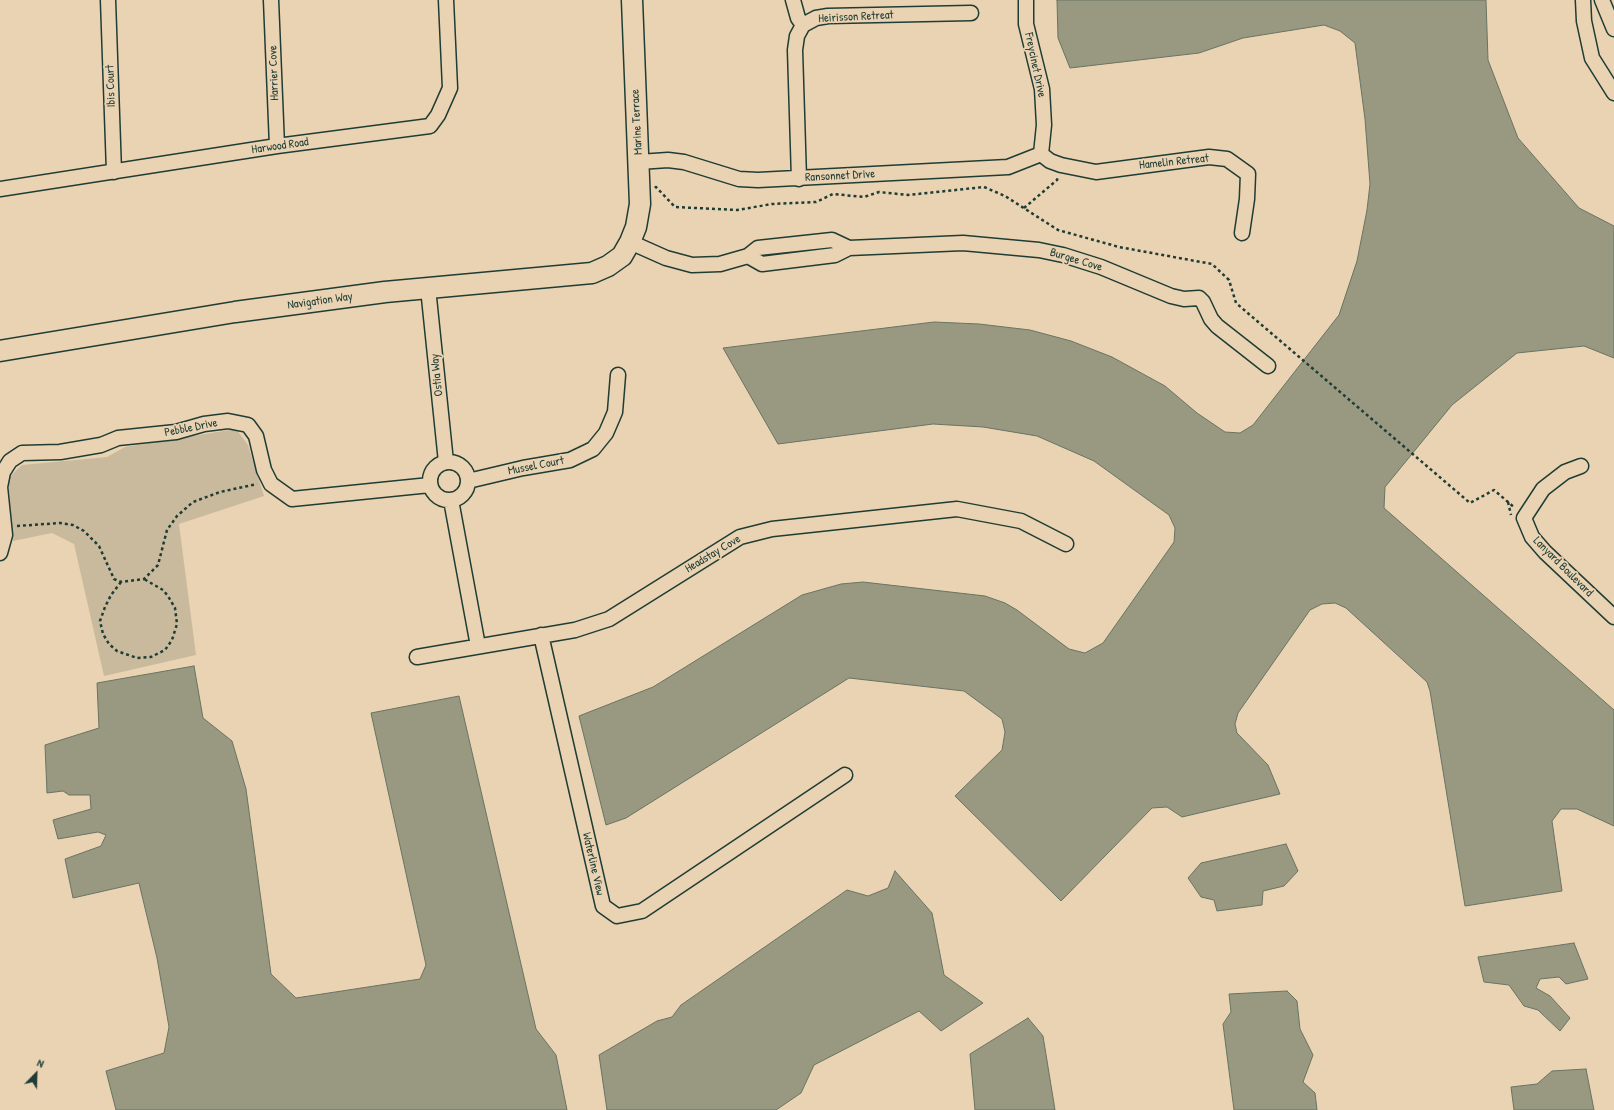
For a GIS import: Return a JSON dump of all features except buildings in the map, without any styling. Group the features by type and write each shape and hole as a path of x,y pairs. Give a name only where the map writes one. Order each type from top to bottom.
{"street":[{"name":"Ibis Court","path":"108,0 114,172"},
{"name":"Harrier Cove","path":"271,0 277,146"},
{"name":"Harwood Road","path":"0,189 277,146 430,126 438,115 450,88 446,0"},
{"name":"Marine Terrace","path":"630,242 636,227 640,204 632,0"},
{"path":"793,0 798,18 803,25"},
{"name":"Freycinet Drive","path":"1026,0 1026,24 1042,89 1044,125 1041,154"},
{"path":"1583,0 1584,21 1592,58 1614,93"},
{"path":"1602,0 1614,29"},
{"name":"Heirisson Retreat","path":"799,179 795,50 797,36 803,25 816,18 828,16 971,13"},
{"name":"Ransonnet Drive","path":"639,162 668,160 684,162 739,179 799,179 1008,167 1041,154"},
{"name":"Hamelin Retreat","path":"1041,154 1050,162 1096,172 1209,157 1227,159 1248,174 1247,199 1242,233"},
{"name":"Burgee Cove","path":"630,242 666,258 692,265 720,264 748,256 762,264 835,255 849,248 963,243 1013,246 1062,255 1101,267 1171,296 1199,298 1203,302 1211,319 1217,326 1268,366"},
{"name":"Navigation Way","path":"0,351 235,312 428,288 592,273 608,266 622,256 630,242"},
{"name":"Ostia Way","path":"428,288 446,462"},
{"name":"Mussel Court","path":"468,481 523,468 570,460 593,449 606,433 615,412 618,375"},
{"name":"Pebble Drive","path":"0,553 5,535 0,487 2,472 10,462 22,453 60,452 101,445 118,438 176,432 204,424 228,421 248,425 256,436 264,470 269,480 292,499 430,484"},
{"path":"446,462 452,462 464,468 468,481 463,494 451,500 445,500 435,495 430,484 430,476 434,468 446,462"},
{"path":"1524,518 1543,489 1565,472 1581,466"},
{"path":"451,500 478,646"},
{"name":"Headstay Cove","path":"417,657 576,630 609,619 740,537 772,529 957,509 1021,521 1066,544"},
{"name":"Lanyard Boulevard","path":"1524,518 1532,537 1545,552 1614,617"},
{"name":"Waterline View","path":"542,635 602,906 617,916 642,911 845,775"}],"path":[{"path":"1024,208 1057,180 1061,165"},
{"path":"640,204 656,187 675,207 737,210 772,204 816,202 833,194 864,197 879,192 908,195 984,187 1005,196 1058,230 1119,247 1212,264 1229,280 1236,303 1470,503 1494,490 1508,500 1524,518"},
{"path":"144,580 158,565 167,530 177,516 193,502 220,492 269,480"},
{"path":"4,526 60,523 73,525 84,531 98,546 114,579 121,582 144,580 163,590 175,608 177,624 172,640 166,650 151,658 137,658 126,655 109,644 103,634 100,621 111,595 121,582"}],"shaded area":[{"path":"1057,0 1486,0 1488,60 1518,138 1579,208 1614,226 1614,358 1584,346 1517,353 1452,405 1385,487 1384,508 1614,710 1614,826 1577,809 1561,809 1552,821 1562,891 1465,906 1430,691 1427,682 1346,608 1335,603 1322,604 1310,610 1238,713 1235,724 1237,733 1268,765 1280,794 1182,817 1167,807 1152,808 1061,901 955,796 1002,750 1005,732 1002,719 964,691 849,678 626,818 606,825 579,716 653,687 802,595 841,584 863,582 985,596 1005,603 1017,610 1069,649 1085,653 1103,643 1174,542 1175,528 1169,515 1094,461 1037,436 983,427 933,424 778,444 723,348 934,322 979,324 1030,330 1071,341 1112,357 1165,386 1197,413 1225,432 1240,433 1253,425 1339,315 1357,261 1367,210 1370,184 1365,119 1355,43 1340,31 1324,25 1243,38 1199,53 1070,68 1058,38"},
{"path":"236,429 248,445 264,496 179,524 196,655 104,676 74,544 52,533 13,541 8,478 22,465 107,457 125,447"},
{"path":"194,666 203,718 232,741 246,789 271,974 296,998 420,979 426,965 371,713 459,696 536,1029 556,1055 567,1110 116,1110 106,1071 164,1053 169,1027 157,958 139,883 73,898 65,859 101,846 106,835 98,832 58,839 53,820 91,809 90,795 69,795 63,791 47,793 45,745 99,728 97,683"},
{"path":"1286,844 1298,871 1284,886 1263,891 1262,905 1217,911 1214,900 1201,897 1188,878 1201,863"},
{"path":"895,871 932,913 944,975 983,1003 941,1031 919,1011 814,1065 801,1093 776,1110 607,1110 599,1055 657,1021 672,1017 681,1005 847,890 868,896 888,888"},
{"path":"1574,943 1588,979 1566,984 1559,977 1540,979 1536,988 1550,996 1570,1018 1560,1031 1538,1010 1524,1006 1509,985 1484,982 1478,957"},
{"path":"1287,991 1297,1001 1300,1029 1313,1055 1303,1082 1315,1093 1317,1110 1234,1110 1223,1024 1231,1012 1229,994"},
{"path":"1028,1018 1043,1036 1055,1110 975,1110 970,1054"},
{"path":"1586,1069 1594,1110 1514,1110 1511,1087 1537,1084 1552,1071"}]}
